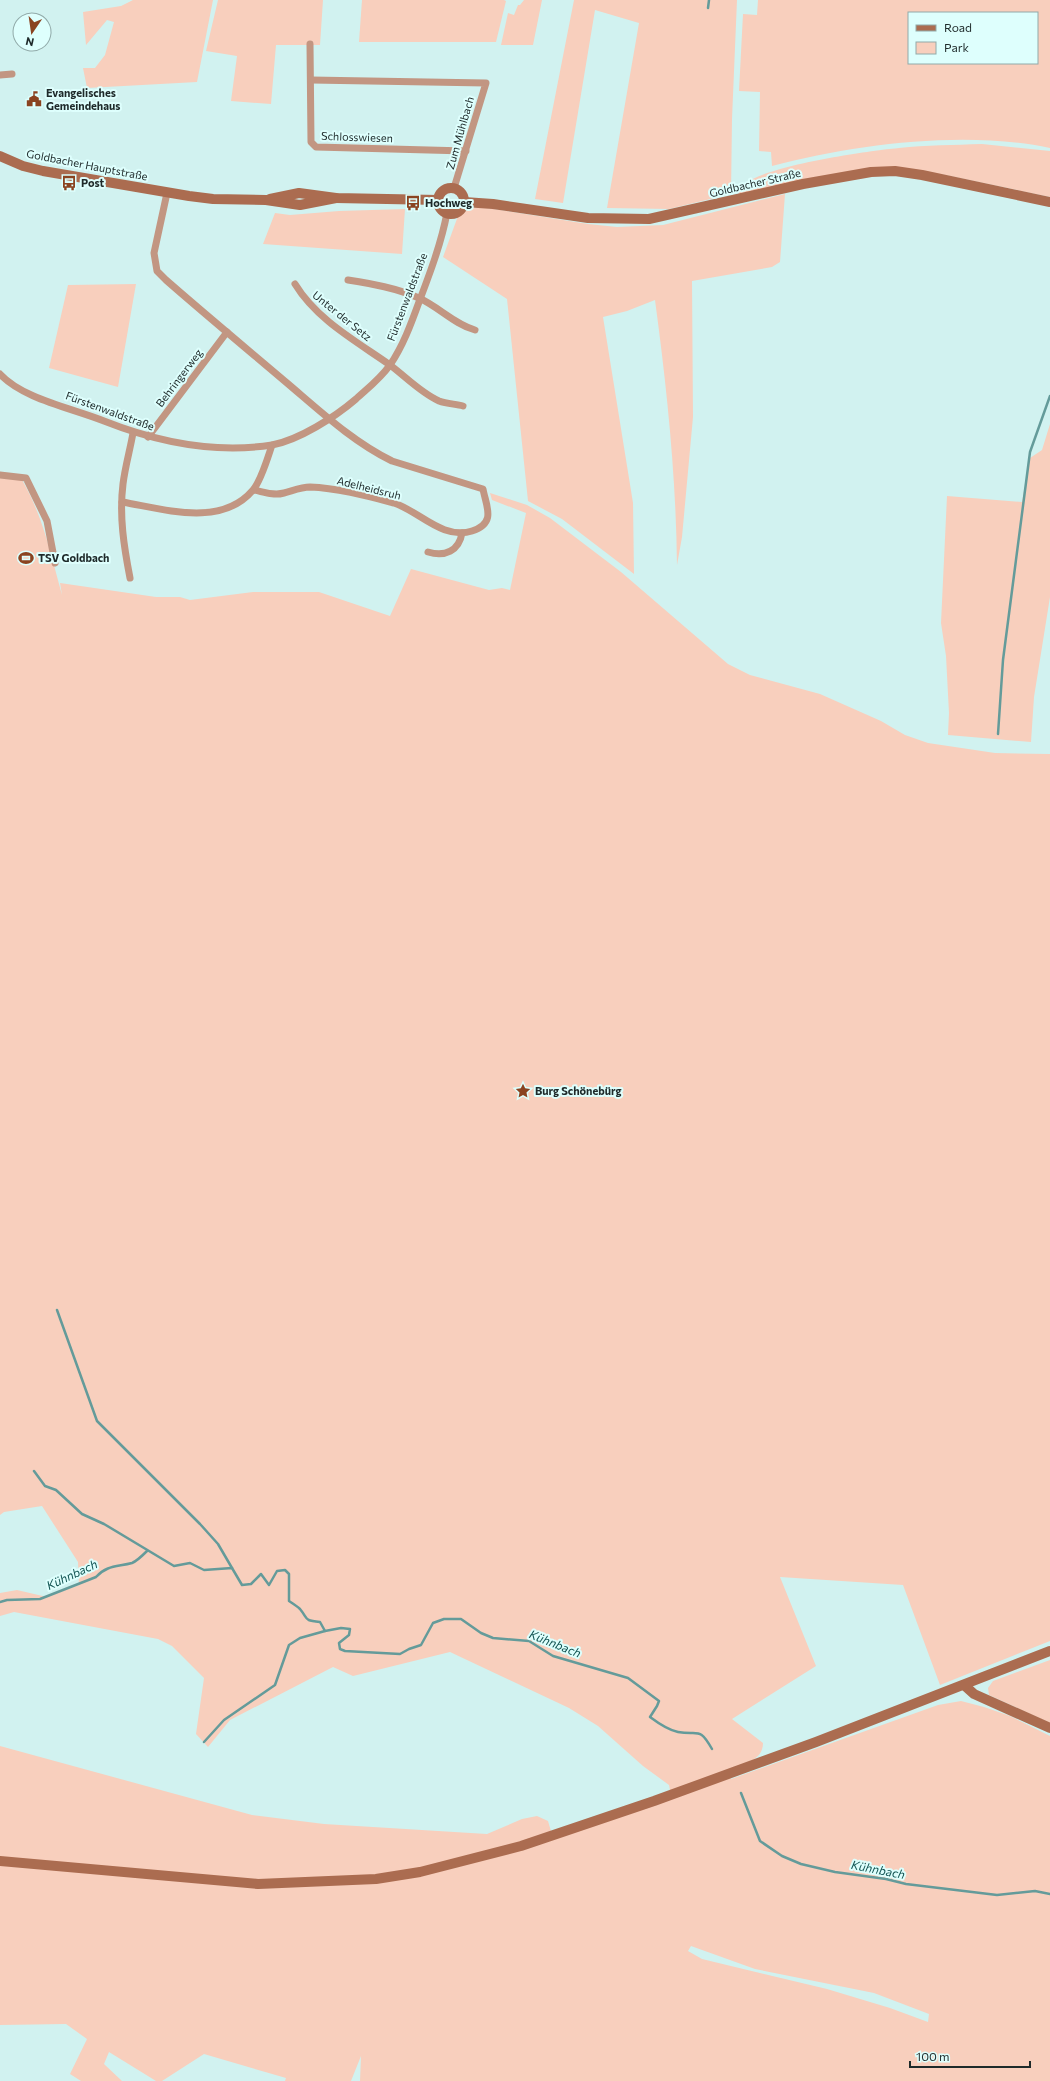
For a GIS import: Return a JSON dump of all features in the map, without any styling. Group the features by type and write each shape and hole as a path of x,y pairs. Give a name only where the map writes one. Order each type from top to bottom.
{"street":[{"name":"Schlosswiesen","path":"310,44 311,142 316,147 466,151"},
{"path":"0,75 12,74"},
{"name":"Zum Mühlbach","path":"311,80 486,83 454,188"},
{"name":"Goldbacher Hauptstraße","path":"0,156 24,166 43,171 167,193 213,199 266,200 300,205 336,198 438,200"},
{"name":"Goldbacher Straße","path":"464,202 493,204 588,218 648,219 804,184 871,172 895,171 922,175 1050,202"},
{"path":"454,188 461,192 464,202 458,212 447,213 442,210 438,200 444,190 454,188"},
{"path":"167,193 154,253 157,271 329,419 379,455 392,461 483,488 489,510 487,520 481,527 462,533 456,547 449,552 442,554 428,552"},
{"name":"Fürstenwaldstraße","path":"0,374 25,392 133,433 148,437 203,447 272,445 308,431 344,409 374,384 390,365 407,334 443,234 447,213"},
{"path":"348,280 386,286 420,299 463,326 475,330"},
{"name":"Unter der Setz","path":"295,284 305,301 349,338 390,365 426,393 440,401 463,406"},
{"name":"Behringerweg","path":"148,437 227,332"},
{"path":"130,578 124,544 122,502 123,484 133,433"},
{"path":"122,502 199,514 233,508 254,490 272,445"},
{"path":"0,475 26,478 47,521 55,563"},
{"name":"Adelheidsruh","path":"254,490 276,494 308,487 348,493 395,504 432,525 462,533"},
{"path":"0,1861 258,1884 376,1879 420,1872 521,1846 654,1801 816,1742 1050,1651"},
{"path":"964,1685 974,1694 1050,1728"}],"green space":[{"path":"133,0 213,0 197,82 87,88 83,68 95,68 105,55 114,22 107,20 86,45 83,12 121,6"},
{"path":"218,0 323,0 320,45 276,45 271,104 231,101 237,56 206,51"},
{"path":"362,0 506,1 496,42 359,42"},
{"path":"524,0 542,0 533,45 501,45 508,13 514,15 518,5 520,5"},
{"path":"574,0 737,0 732,119 731,194 669,209 607,208 639,23 595,10 563,203 535,199"},
{"path":"758,0 1050,0 1050,148 982,140 911,142 839,151 772,166 771,152 759,151 760,92 739,91 743,14 757,15"},
{"path":"982,144 1050,151 1050,197 945,175 899,168 741,195 738,192 745,183 761,175 784,168 838,156 899,148"},
{"path":"785,194 780,262 772,267 692,281 693,417 682,537 677,565 675,499 670,432 655,300 627,311 603,317 633,503 634,574 562,519 528,501 507,299 443,257 458,216 471,208 481,207 588,224 617,227 663,225"},
{"path":"405,209 402,254 263,244 275,213 290,215 339,211"},
{"path":"136,284 118,387 49,368 68,285"},
{"path":"1050,424 1050,597 1034,697 1031,742 948,735 949,713 946,656 941,623 947,496 1022,502 1030,458 1042,450"},
{"path":"0,478 22,480 36,508 46,536 62,595 60,583 156,597 180,597 190,600 253,592 319,592 390,616 411,569 489,590 502,588 510,590 526,513 492,500 490,493 527,505 550,518 621,572 728,664 750,675 820,694 881,721 905,735 928,743 995,753 1050,754 1050,1641 940,1685 903,1585 780,1577 816,1666 732,1719 763,1743 760,1754 756,1758 746,1764 728,1770 731,1779 938,1705 961,1701 1010,1716 1050,1736 1050,2081 360,2081 361,2056 351,2081 285,2081 286,2078 204,2054 162,2081 156,2081 109,2052 104,2064 122,2081 81,2081 70,2074 87,2039 66,2024 0,2025 0,1746 252,1815 324,1824 487,1834 522,1819 537,1816 548,1821 553,1838 671,1796 669,1785 643,1766 598,1726 569,1708 450,1652 353,1676 333,1667 230,1720 208,1747 196,1734 204,1678 172,1646 158,1639 14,1612 0,1616 0,1593 17,1590 47,1597 79,1585 78,1562 42,1506 4,1512 0,1515","holes":["691,1946 755,1969 874,1993 929,2014 928,2022 890,2008 827,1989 702,1959 688,1951"]},
{"path":"1050,1660 1050,1723 989,1695 988,1688 993,1681"}],"waterway":[{"path":"708,8 709,0"},
{"path":"998,734 1003,660 1030,452 1050,396"},
{"path":"57,1310 97,1421 200,1524 218,1544 232,1568"},
{"name":"Kühnbach","path":"34,1471 45,1486 56,1490 82,1514 104,1524 174,1566 190,1563 204,1570 232,1568 242,1585 251,1584 261,1574 269,1585 277,1571 285,1570 289,1574 289,1601 300,1609 307,1619 320,1622 325,1631"},
{"name":"Kühnbach","path":"0,1602 7,1600 40,1599 96,1577 108,1568 132,1563 147,1551"},
{"name":"Kühnbach","path":"204,1742 224,1720 275,1685 289,1645 300,1638 341,1628 350,1629 349,1635 339,1643 340,1649 345,1651 400,1654 421,1645 433,1623 444,1619 461,1619 481,1633 493,1638 529,1641 553,1656 628,1678 659,1701 650,1717 663,1726 674,1731 698,1733 704,1737 712,1749"},
{"name":"Kühnbach","path":"741,1793 760,1841 782,1856 801,1864 835,1872 886,1879 906,1884 997,1895 1035,1891 1050,1894"}],"place":[{"name":"Evangelisches Gemeindehaus","path":"34,99"},
{"name":"Post","path":"69,183"},
{"name":"Hochweg","path":"413,203"},
{"name":"TSV Goldbach","path":"26,558"},
{"name":"Burg Schönebürg","path":"523,1091"}]}
